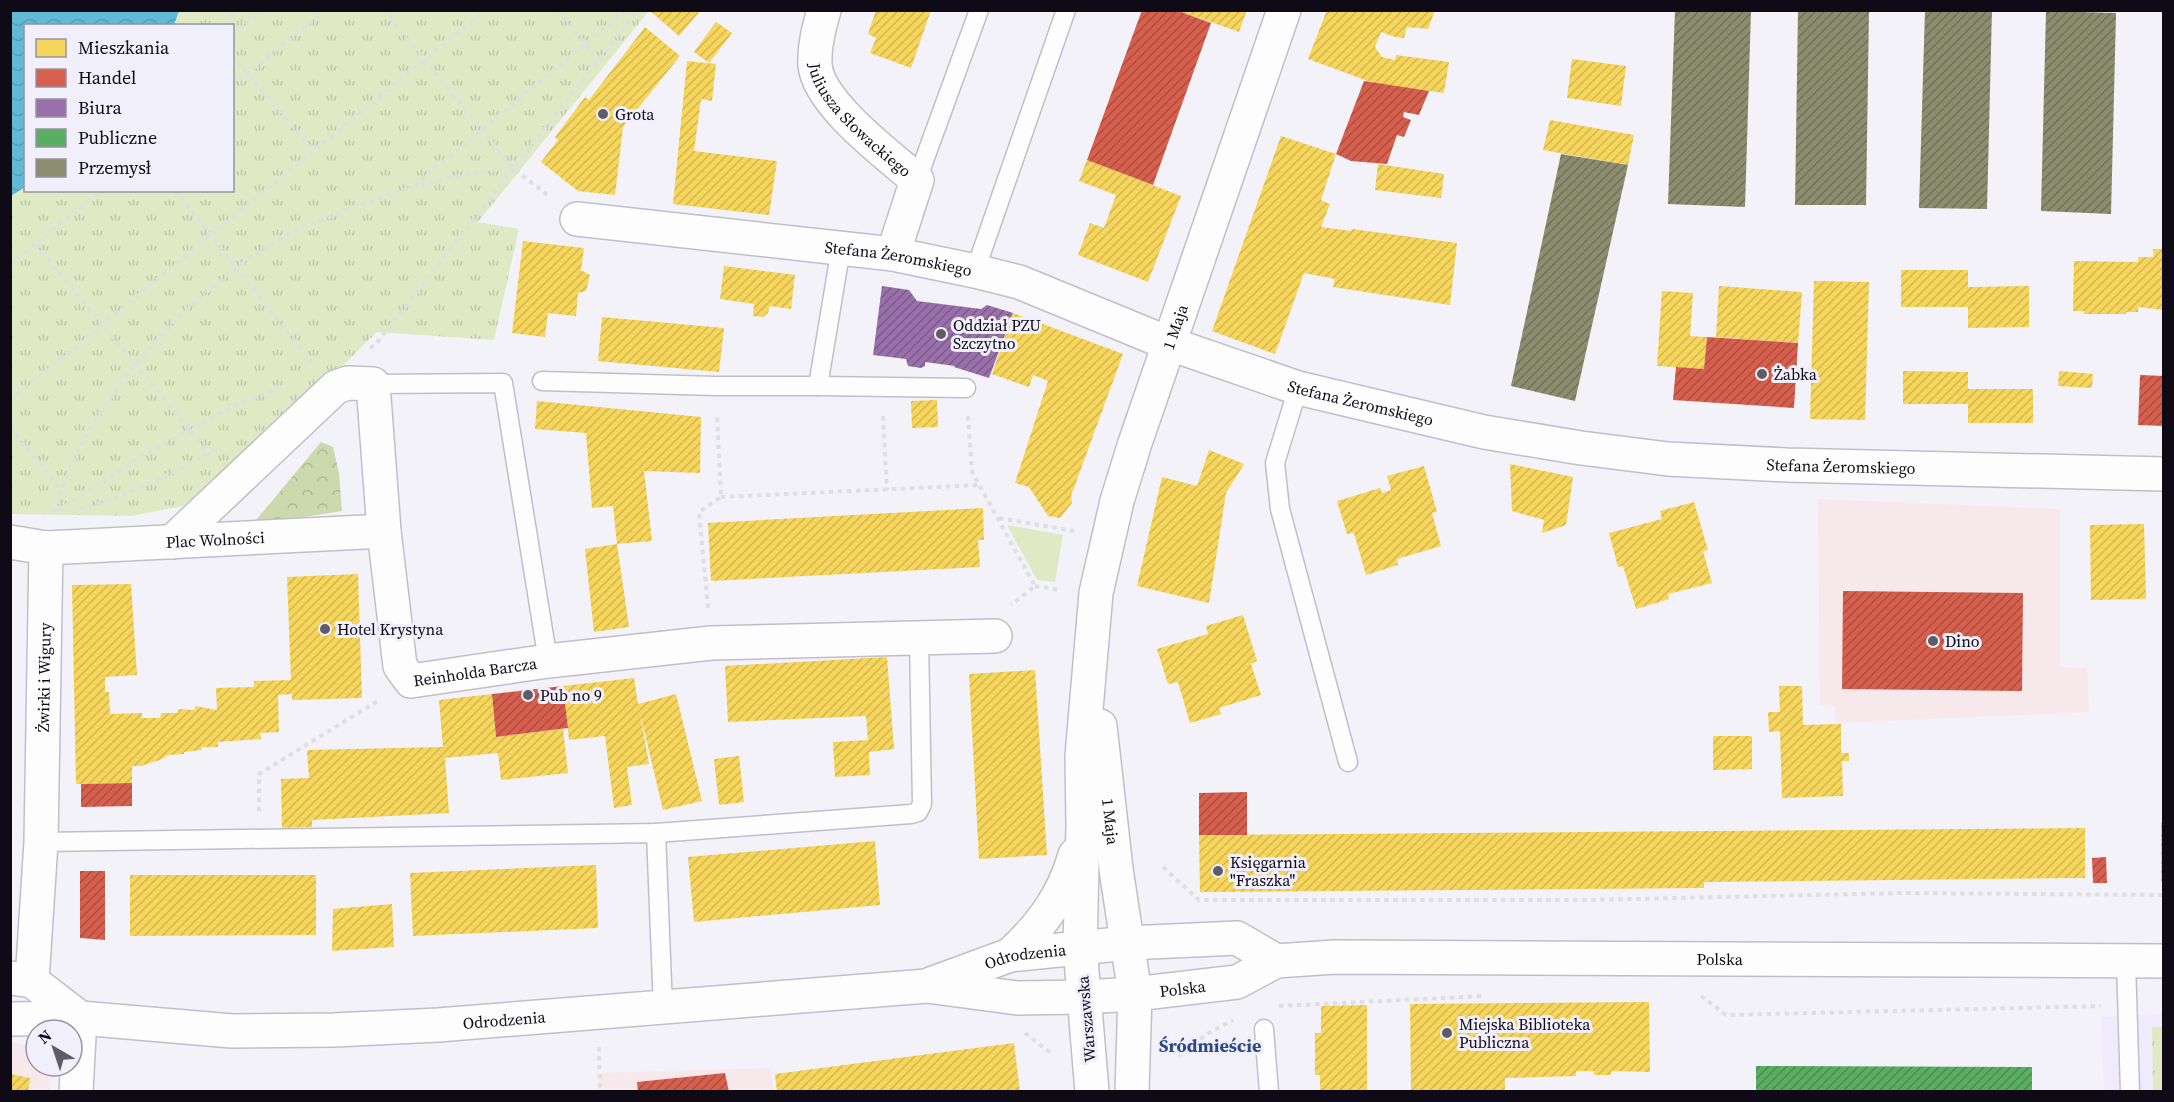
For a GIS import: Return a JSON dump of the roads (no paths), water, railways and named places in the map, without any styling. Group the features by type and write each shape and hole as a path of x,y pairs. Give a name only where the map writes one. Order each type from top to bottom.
{"main road":[{"name":"Juliusza Słowackiego","path":"824,10 816,44 815,67 821,86 835,106 917,180 893,254"},
{"name":"1 Maja","path":"1080,947 1082,756 1096,593 1117,501 1151,394 1284,10"},
{"name":"Stefana Żeromskiego","path":"578,219 893,254 975,271 1019,282 1170,344 1298,388 1484,432 1581,448 1668,459 1787,465 2163,474"},
{"path":"172,542 336,387 348,383 373,384"},
{"name":"Reinholda Barcza","path":"373,384 384,531 399,666 411,681 548,661 711,643 995,636"},
{"name":"Plac Wolności","path":"46,548 384,531"},
{"path":"10,542 46,548"},
{"name":"Żwirki i Wigury","path":"18,988 41,842 46,548"},
{"name":"1 Maja","path":"1092,650 1116,869 1135,994"},
{"name":"1 Maja","path":"1010,955 1034,933 1053,908 1070,874 1083,825"},
{"path":"1128,943 1237,938 1276,961"},
{"name":"Odrodzenia","path":"927,986 1010,955 1128,943"},
{"name":"Warszawska","path":"1080,947 1092,1092"},
{"name":"Polska","path":"1083,997 1135,994 1237,982 1276,961 1335,957 2163,961"},
{"name":"Odrodzenia","path":"84,1018 232,1031 334,1030 438,1025 927,986 1017,998 1083,997"},
{"path":"18,988 80,1018"},
{"path":"1132,1092 1135,994"}],"lane":[{"path":"917,180 979,10"},
{"path":"975,271 1066,10"},
{"path":"818,386 840,248"},
{"path":"542,381 715,386 966,388"},
{"path":"373,384 503,383 548,661"},
{"path":"1298,388 1275,463 1280,509 1348,762"},
{"path":"41,842 656,833 911,814 918,812 922,804 919,639"},
{"path":"656,833 663,1008"},
{"path":"2126,961 2130,1092"},
{"path":"1264,1029 1269,1092"}],"water":[{"path":"11,10 179,11 174,24 24,24 24,188 11,196"}],"place":[{"name":"Grota","path":"603,114"},
{"name":"Oddział PZU Szczytno","path":"941,334"},
{"name":"Żabka","path":"1762,374"},
{"name":"Hotel Krystyna","path":"325,629"},
{"name":"Dino","path":"1933,641"},
{"name":"Pub no 9","path":"528,695"},
{"name":"Księgarnia \"Fraszka\"","path":"1218,871"},
{"name":"Miejska Biblioteka Publiczna","path":"1447,1033"}],"district":[{"name":"Śródmieście","path":"1210,1046"}]}
